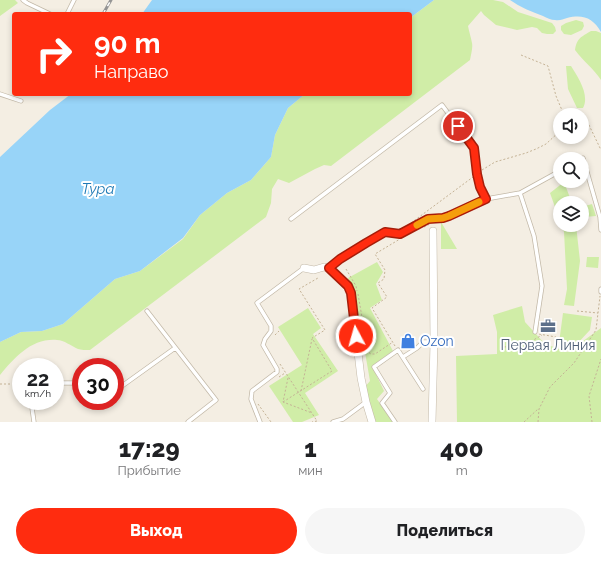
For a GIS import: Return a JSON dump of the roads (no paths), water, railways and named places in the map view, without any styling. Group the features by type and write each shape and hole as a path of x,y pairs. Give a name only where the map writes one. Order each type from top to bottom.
{"street":[{"path":"432,422 434,342 433,231"},
{"path":"304,268 314,270 324,267 329,268 348,286 351,293 361,378 372,422"}],"lane":[{"path":"23,0 46,12"},
{"path":"68,12 74,0"},
{"path":"0,94 21,100"},
{"path":"291,219 442,105 474,148 480,187 486,199"},
{"path":"329,268 346,255 385,232 400,234 428,219 449,216 486,199 520,193 553,175"},
{"path":"589,178 600,216 601,230"},
{"path":"520,193 534,236 542,282 535,332"},
{"path":"260,422 251,399 252,391 277,372 277,368 263,345 265,339 271,331 271,326 257,303 304,268"},
{"path":"147,312 216,400 188,422"},
{"path":"403,357 423,342 434,342"},
{"path":"124,385 175,348"},
{"path":"395,422 382,403 390,394 374,367 398,350 423,389"},
{"path":"333,422 343,418 366,402"},
{"path":"32,410 34,422"}],"water":[{"path":"152,0 434,0 412,16 412,12 143,12"},
{"path":"510,0 601,0 601,32 595,23 587,18 573,17 552,20 526,9"},
{"name":"Тура","path":"68,96 303,96 288,108 275,135 271,157 251,180 227,193 200,215 183,238 140,271 115,279 63,324 42,331 21,332 0,342 0,157 50,110"}],"railway":[{"path":"104,12 111,0"}],"place":[{"name":"Первая Линия","path":"548,326"},
{"name":"Ozon","path":"408,341"}]}
